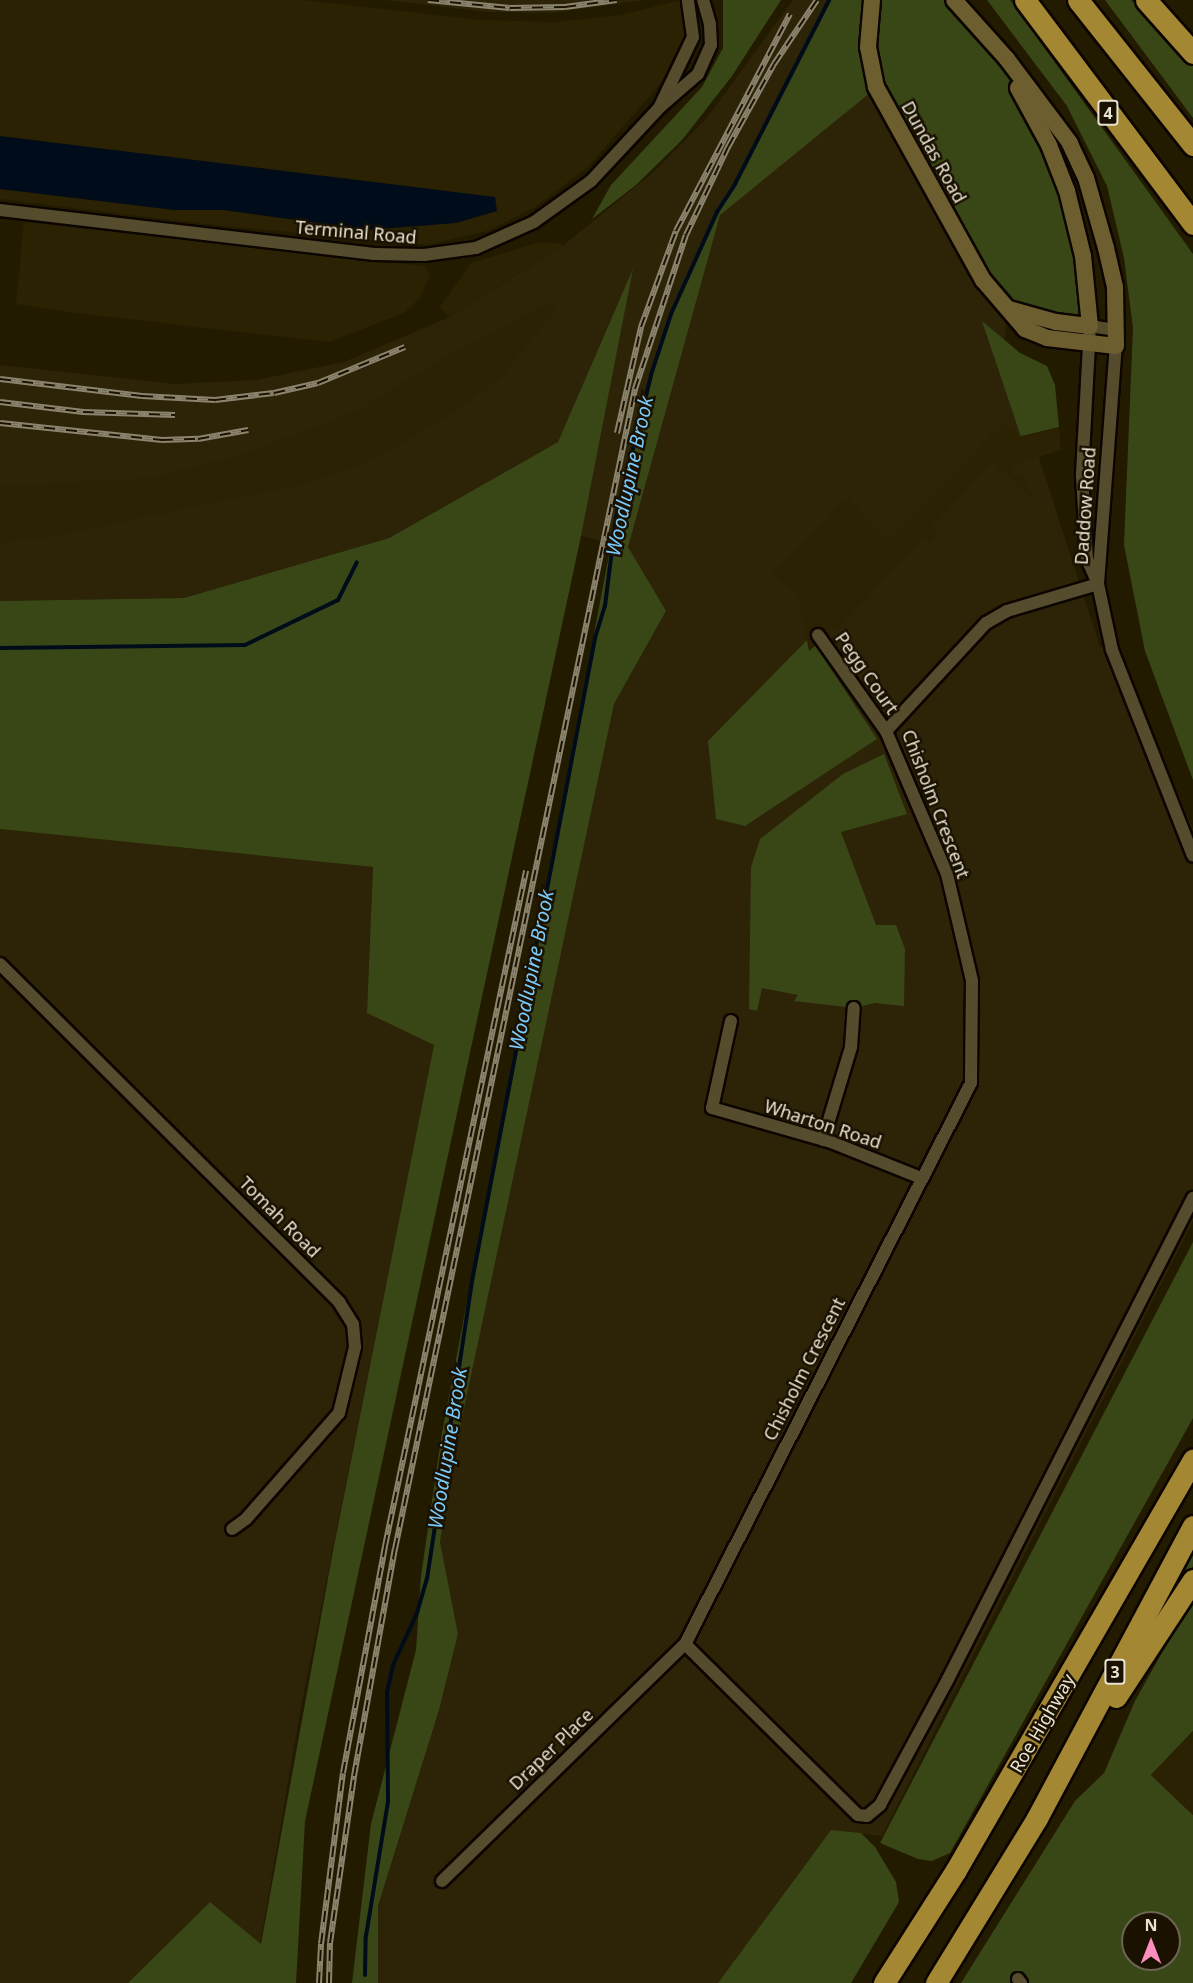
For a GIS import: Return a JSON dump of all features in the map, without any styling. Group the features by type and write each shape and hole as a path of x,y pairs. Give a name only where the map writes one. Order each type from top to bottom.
{"highway":[{"name":"4","path":"1025,0 1193,224"},
{"path":"1078,0 1193,145"},
{"path":"1146,0 1193,52"},
{"name":"Roe Highway","path":"884,1983 1037,1731 1193,1459"},
{"name":"3","path":"936,1983 1036,1818 1193,1526"},
{"path":"1036,1818 1193,1580"}],"main road":[{"name":"Dundas Road","path":"872,0 868,47 876,87 983,280 1025,329 1047,338 1089,343 1116,338"},
{"name":"Daddow Road","path":"954,0 1007,60 1070,143 1086,178 1115,287 1116,338"},
{"name":"Daddow Road","path":"1007,60 1067,191 1083,256 1090,326"},
{"path":"1009,309 1056,322 1090,326"}],"street":[{"name":"Terminal Road","path":"660,107 691,46 694,21 688,0"},
{"name":"Terminal Road","path":"0,210 374,254 424,255 460,251 514,233 591,181 660,107 690,83 709,56 710,24 703,0"},
{"path":"1090,326 1116,338"},
{"name":"Daddow Road","path":"1090,326 1082,476 1087,559 1098,584"},
{"name":"Daddow Road","path":"1098,584 1116,338"},
{"path":"1098,584 1112,650 1193,856"},
{"name":"Chisholm Crescent","path":"685,1644 971,1083 972,981 947,874 886,731 986,623 1007,611 1098,584"},
{"name":"Pegg Court","path":"818,635 886,731"},
{"name":"Tomah Road","path":"0,964 339,1302 353,1324 355,1347 339,1413 246,1519 232,1529"},
{"path":"823,1140 851,1047 854,1008"},
{"name":"Wharton Road","path":"731,1021 712,1108 823,1140 921,1178"},
{"path":"685,1644 849,1810 867,1816 875,1811 948,1679 1193,1198"},
{"name":"Draper Place","path":"442,1881 685,1644"}],"shaded area":[{"path":"385,0 644,0 551,13 488,12"},
{"path":"793,0 829,0 821,11 884,80 1010,300 1003,346 1100,647 1117,649 1193,829 1193,1221 882,1836 831,1830 718,1983 378,1983 378,1906 439,1710 458,1634 440,1542 478,1281 614,704 666,612 628,547 581,536 632,273 558,442 388,538 184,598 0,601 0,365 175,384 256,380 344,362 450,317 565,244 655,171 707,118"},
{"path":"0,829 373,867 367,1013 434,1045 300,1712 260,1945 210,1902 128,1983 0,1983"}],"green space":[{"path":"723,0 781,0 732,76 682,140 636,185 592,219 611,185 702,87 723,48"},
{"path":"829,0 954,0 1007,59 1067,191 1090,326 1009,309 876,88 720,215 628,547 666,611 614,704 454,1455 440,1542 458,1634 439,1710 378,1906 378,1983 352,1983 371,1824 416,1650 421,1576 442,1433 616,518 651,375 671,314 717,212 735,184"},
{"path":"987,0 1010,0 1193,254 1193,780 1145,651 1124,545 1133,328 1124,258 1107,186 1067,106"},
{"path":"1105,0 1131,0 1193,62 1193,118"},
{"path":"633,269 581,536 305,1821 296,1983 128,1983 210,1902 261,1944 333,1551 434,1045 367,1013 373,867 0,829 0,601 184,598 389,538 558,442"},
{"path":"982,321 1020,353 1047,366 1055,385 1059,427 1021,437"},
{"path":"810,637 877,739 745,826 716,819 708,741"},
{"path":"884,754 907,814 841,832 876,925 896,925 905,949 904,1006 875,1003 854,1008 794,1001 798,995 762,988 757,1011 749,1009 751,867 760,839 843,774"},
{"path":"1193,1242 1193,1418 950,1853 932,1861 918,1859 880,1843"},
{"path":"1193,1545 1193,1566 1142,1645"},
{"path":"1193,1597 1193,1731 1151,1775 1193,1815 1193,1983 961,1983 1075,1801 1104,1773 1135,1701"},
{"path":"831,1830 861,1833 875,1847 896,1882 899,1902 851,1983 718,1983"}],"sand":[{"path":"0,0 303,0 481,20 557,22 621,15 681,0 687,35 674,68 588,167 535,207 487,231 428,245 214,225 0,199"},
{"path":"24,222 426,266 430,275 420,298 404,313 329,342 75,313 16,304"},
{"path":"540,242 565,244 450,317 440,307 471,263"},
{"path":"550,302 558,307 501,377 461,408 371,461 300,485 48,537 0,543 0,486 153,478 247,453 359,410 458,349"},
{"path":"1003,424 1021,436 1059,427 1061,450 1013,465 1013,475 1024,474 1034,500 993,462 932,526 937,536 930,543 923,538 841,625 809,651 798,596 772,574 846,497 889,540"},
{"path":"1193,1731 1193,1815 1151,1775"}],"water":[{"path":"0,136 495,197 497,211 456,223 367,230 223,210 174,210 0,189"}],"waterway":[{"name":"Woodlupine Brook","path":"365,1975 366,1936 388,1801 387,1692 393,1665 417,1613 427,1579 473,1276 595,638 605,606 616,518 651,375 671,314 717,212 735,184 829,0"},
{"path":"0,648 245,645 338,600 357,562"}],"railway":[{"path":"428,0 510,8 565,7 617,0"},
{"path":"329,1983 330,1943 354,1776 395,1549 635,389 686,235 728,147 774,64 817,0"},
{"path":"617,433 641,327 676,231 790,14"},
{"path":"0,379 142,396 215,400 274,393 318,383 405,347"},
{"path":"0,402 83,412 175,415"},
{"path":"0,423 162,440 198,439 248,430"},
{"path":"319,1983 321,1944 343,1773 385,1546 526,871"}]}
